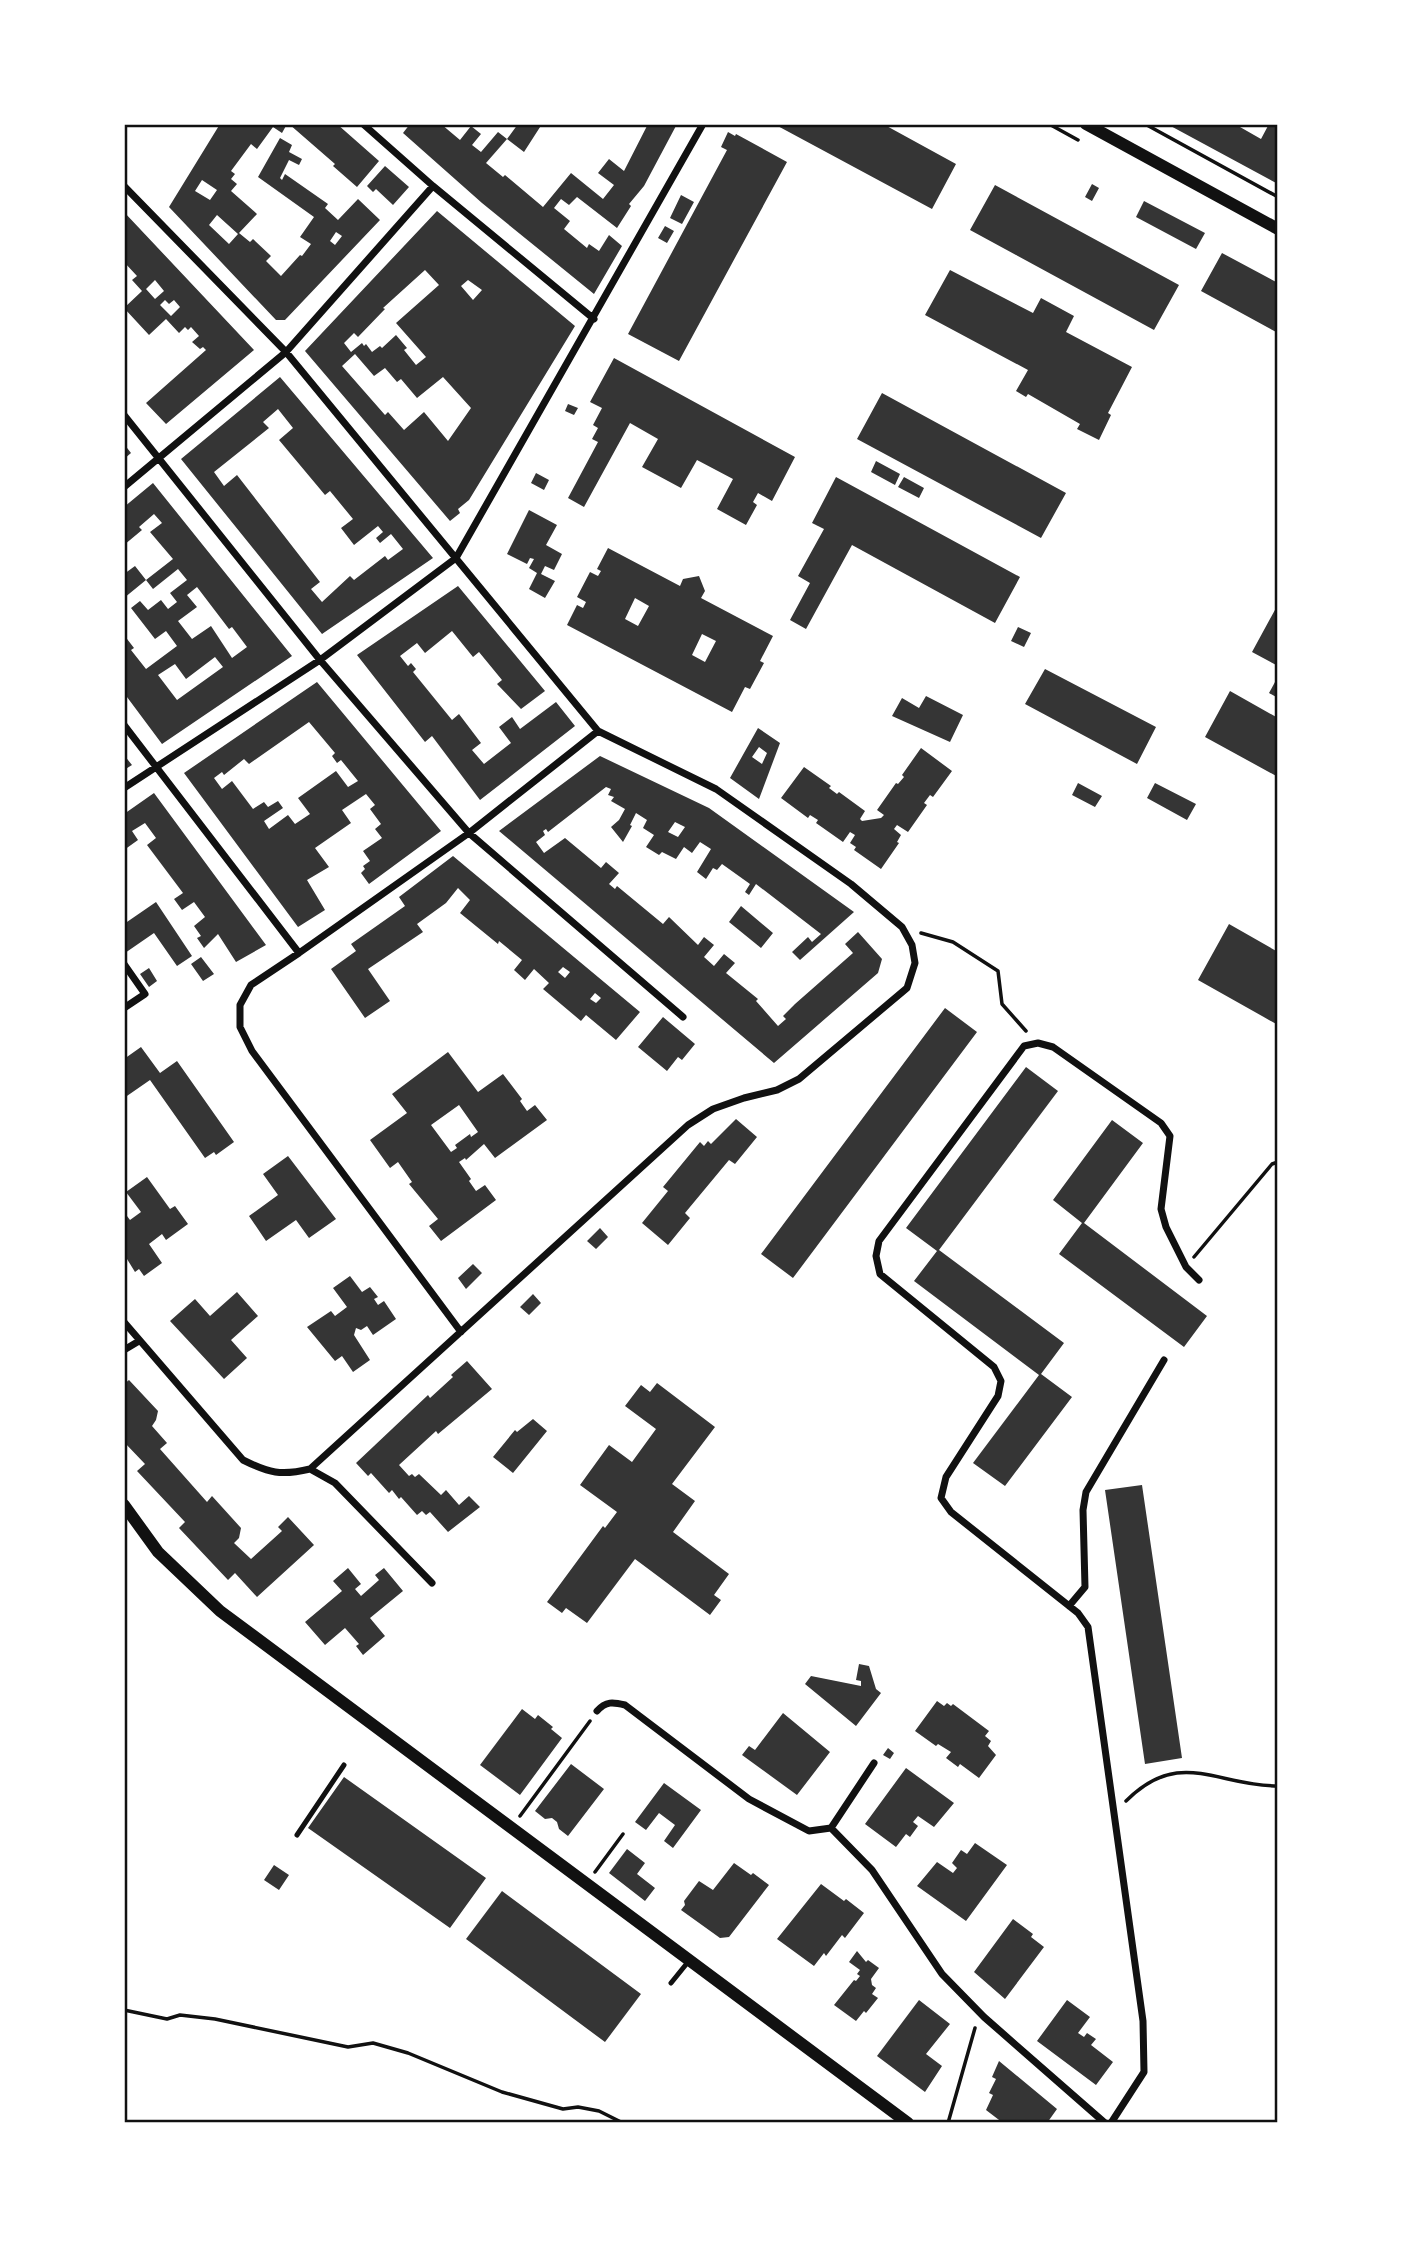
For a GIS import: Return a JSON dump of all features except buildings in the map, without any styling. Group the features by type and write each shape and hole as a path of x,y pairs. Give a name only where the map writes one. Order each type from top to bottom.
{"street":[{"path":"363,124 433,186 594,319"},
{"path":"124,788 320,660 456,558 703,124"},
{"path":"1086,124 1278,229"},
{"path":"124,186 286,352 598,731 716,789 851,884 902,927 912,945 915,962 907,988 799,1079 778,1090 713,1109 688,1125 310,1469 289,1474 266,1472 243,1460 124,1322"},
{"path":"124,487 286,352 433,186"},
{"path":"124,415 320,660 469,832 683,1017"},
{"path":"124,725 299,953"},
{"path":"461,1332 252,1051 240,1027 240,1005 251,985 469,832 598,731"},
{"path":"124,964 145,995 124,1009"},
{"path":"1111,2123 1144,2073 1143,2021 1088,1627 1069,1606 951,1512 941,1498 946,1477 998,1396 1001,1381 994,1367 880,1273 876,1256 879,1241 1024,1046 1038,1043 1054,1047 1161,1122 1170,1136 1161,1209 1166,1227 1186,1267 1199,1280"},
{"path":"124,1350 139,1341"},
{"path":"1069,1606 1085,1587 1083,1510 1086,1492 1164,1360"},
{"path":"310,1469 335,1483 432,1583"},
{"path":"124,1505 158,1552 220,1611 908,2123"},
{"path":"597,1711 611,1702 625,1705 749,1799 808,1831 831,1828 874,1763"},
{"path":"831,1828 872,1870 942,1974 979,2012 1105,2123"}],"lane":[{"path":"297,1835 344,1765"},
{"path":"671,1983 690,1959"}],"path":[{"path":"1145,124 1278,197"},
{"path":"902,927 953,942 998,971 1002,1004 1038,1043"},
{"path":"1186,1267 1272,1164 1278,1162"},
{"path":"513,1827 597,1711"},
{"path":"1114,1813 1139,1788 1172,1772 1199,1773 1265,1786 1278,1786"},
{"path":"587,1882 622,1834"},
{"path":"124,2010 167,2019 180,2015 205,2017 348,2046 373,2043 408,2053 502,2092 563,2109 578,2107 599,2111 623,2123"},
{"path":"948,2123 979,2012"}]}
